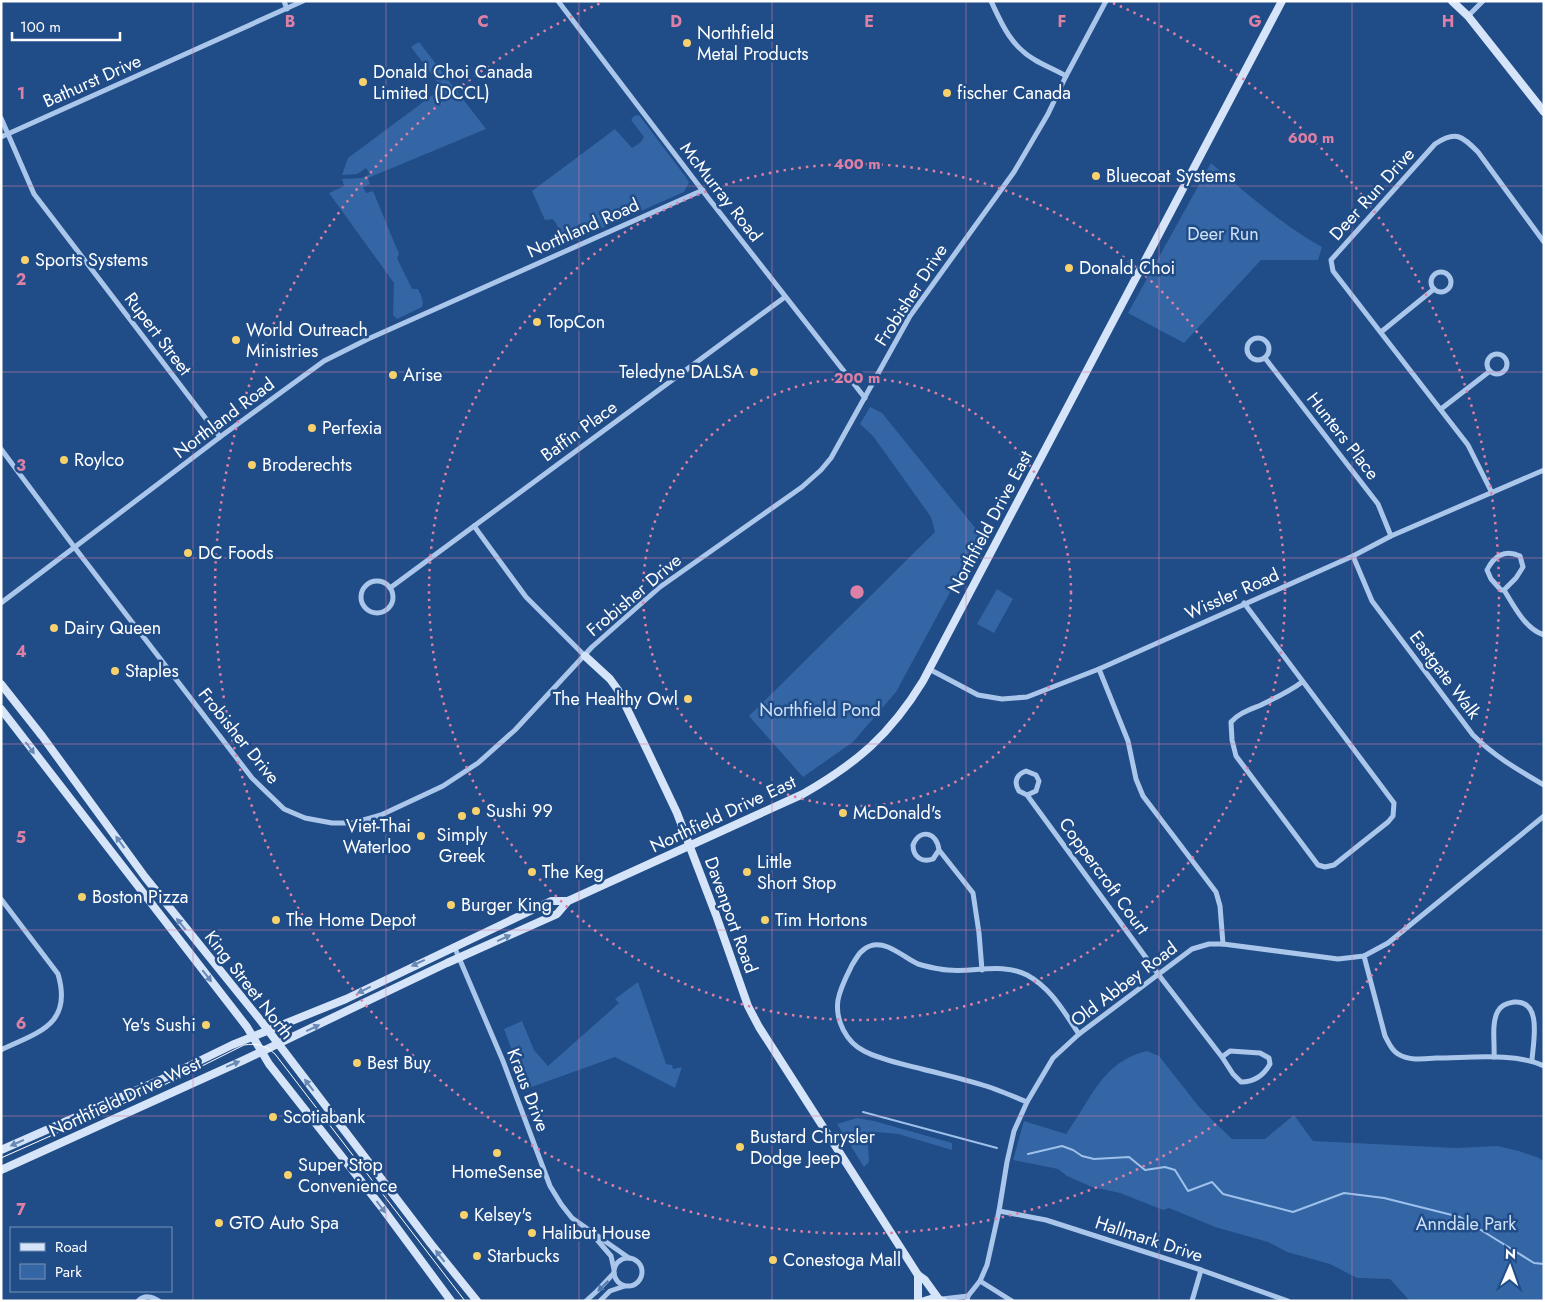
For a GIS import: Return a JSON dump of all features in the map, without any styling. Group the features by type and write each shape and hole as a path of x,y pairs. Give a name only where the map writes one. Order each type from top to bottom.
{"main road":[{"name":"Northfield Drive East","path":"268,1032 346,998 551,901 568,901 803,794 851,764 880,738 912,699 929,669 1282,1"},
{"path":"1452,1 1468,16 1544,112"},
{"name":"Davenport Road","path":"585,656 610,679 623,697 677,813 748,1006 759,1026 918,1275 925,1280 941,1299"},
{"name":"King Street North","path":"1,684 42,736 145,877 477,1301"},
{"name":"King Street North","path":"1,709 242,1020 269,1064 451,1301"},
{"name":"Northfield Drive East","path":"277,1044 557,914 568,901"},
{"name":"Northfield Drive West","path":"1,1150 160,1080 252,1036 268,1032"},
{"name":"Northfield Drive West","path":"1,1170 277,1044"},
{"path":"918,1275 918,1301"},
{"path":"924,1301 929,1298 941,1299"}],"street":[{"path":"284,1 287,9"},
{"name":"Bathurst Drive","path":"1,137 304,1"},
{"name":"McMurray Road","path":"558,1 864,398"},
{"path":"991,1 1006,34 1020,49 1034,60 1066,76"},
{"name":"Frobisher Drive","path":"75,548 252,778 284,809 305,818 332,824 353,823 381,815 442,786 472,768 515,730 592,647 660,587 796,491 821,470 831,458 910,316 1014,172 1048,114 1106,1"},
{"path":"1468,16 1483,1"},
{"name":"Rupert Street","path":"1,118 34,194 220,437"},
{"name":"Deer Run Drive","path":"1492,493 1468,446 1333,271 1331,260 1435,144 1446,137 1456,136 1467,141 1478,152 1544,242"},
{"name":"Northland Road","path":"1,603 220,437 332,356 702,190"},
{"path":"1440,272 1448,274 1451,279 1450,288 1447,291 1440,292 1434,289 1431,282 1433,275 1440,272"},
{"path":"1380,332 1434,289"},
{"name":"Baffin Place","path":"390,588 785,297"},
{"name":"Hunters Place","path":"1256,338 1265,340 1269,349 1265,358 1259,360 1250,357 1247,348 1250,342 1256,338"},
{"path":"1494,354 1504,356 1508,364 1505,371 1498,374 1490,371 1487,365 1489,358 1494,354"},
{"name":"Hunters Place","path":"1265,358 1378,504 1391,536"},
{"path":"1441,409 1490,371"},
{"path":"1,449 75,548"},
{"name":"Wissler Road","path":"929,669 989,698 1008,699 1038,694 1099,669 1353,556 1391,536 1544,470"},
{"name":"Davenport Road","path":"474,526 526,597 585,656"},
{"path":"1504,590 1516,578 1523,567 1520,556 1512,552 1502,554 1492,560 1487,570 1496,585 1501,590 1504,590 1519,615 1537,633 1544,635"},
{"name":"Eastgate Walk","path":"1353,556 1372,601 1473,735 1488,750 1507,764 1544,785"},
{"path":"376,580 390,588 393,600 386,610 372,612 363,606 360,597 361,592 369,582 376,580"},
{"path":"1244,603 1394,803 1393,816 1388,822 1334,864 1325,868 1318,865 1236,756 1232,740 1231,722 1234,718 1241,713 1285,694 1302,682"},
{"path":"1099,669 1128,741 1136,779 1143,796 1216,892 1220,906 1223,944"},
{"name":"Coppercroft Court","path":"1028,795 1036,791 1040,784 1036,775 1026,771 1018,775 1016,784 1019,791 1028,795 1233,1074 1241,1082 1250,1082 1268,1069 1270,1064 1269,1058 1260,1053 1230,1051 1222,1058"},
{"name":"Old Abbey Road","path":"941,1299 968,1298 980,1281 987,1264 1014,1131 1027,1102 1053,1058 1079,1034 1192,950 1209,944 1223,944 1338,959 1364,956 1388,943 1544,816"},
{"path":"939,850 933,859 924,860 919,859 914,854 913,845 920,836 930,835 938,843 939,850 973,893 982,970"},
{"path":"1,900 58,974 61,984 61,996 55,1018 49,1026 37,1034 1,1050"},
{"path":"1027,1102 991,1087 863,1051 844,1034 839,1017 838,999 857,956 863,949 871,945 880,945 918,964 942,970 1006,969 1024,974 1038,982 1051,994 1079,1034"},
{"name":"Kraus Drive","path":"454,946 500,1054 550,1186 560,1204 572,1218 628,1258"},
{"path":"1364,956 1385,1036 1390,1047 1400,1055 1413,1059 1494,1058 1532,1060 1544,1066"},
{"path":"1494,1058 1497,1012 1507,1003 1517,1002 1524,1003 1534,1018 1532,1060"},
{"name":"Hallmark Drive","path":"999,1211 1046,1220 1202,1270 1288,1301"},
{"name":"Kraus Drive","path":"591,1232 611,1256 614,1271"},
{"path":"586,1301 614,1271 619,1261 628,1258 639,1263 642,1273 637,1282 610,1291 600,1301"},
{"path":"1192,1301 1202,1270"},
{"path":"614,1271 618,1281 626,1286"},
{"path":"980,1281 1012,1301"},
{"path":"138,1301 146,1297 152,1297 159,1301"}],"green space":[{"path":"419,42 486,129 368,178 370,184 363,187 366,193 373,191 399,254 397,258 412,289 418,289 422,298 422,307 397,319 393,315 394,283 329,193 344,186 342,179 362,178 370,174 366,168 357,174 342,175 348,158 442,88 411,47"},
{"path":"639,115 689,182 684,192 559,247 554,246 551,236 560,230 553,219 545,220 532,191 615,129 632,148 641,142 644,137 631,120 634,116"},
{"name":"Deer Run","path":"1211,163 1278,218 1322,247 1318,260 1261,260 1184,343 1128,313"},
{"name":"Northfield Pond","path":"870,407 882,413 981,535 896,692 853,742 803,777 749,716 935,532 931,517 873,436 860,424"},
{"path":"997,589 1013,599 994,633 977,624"},
{"path":"638,982 666,1064 672,1065 673,1069 682,1067 675,1088 615,1057 526,1089 504,1029 522,1021 534,1050 548,1066 619,1003 615,999"},
{"name":"Anndale Park","path":"1147,1051 1159,1056 1200,1108 1232,1139 1265,1139 1294,1115 1313,1141 1456,1148 1497,1146 1539,1158 1544,1162 1544,1301 1410,1301 1390,1279 1357,1278 1330,1264 1287,1252 1268,1242 1215,1227 1169,1208 1163,1210 1120,1193 1092,1187 1067,1176 1058,1169 1013,1160 1024,1121 1066,1134 1090,1096 1108,1073 1131,1056"},
{"path":"857,1118 952,1143 952,1150 898,1134 876,1132 868,1146 869,1162 864,1167 837,1124"}],"waterway":[{"path":"863,1112 997,1148"},
{"path":"1028,1154 1062,1146 1082,1156 1094,1159 1129,1157 1145,1170 1165,1167 1175,1170 1188,1191 1212,1182 1223,1194 1293,1212 1344,1193 1384,1198 1460,1217 1534,1263 1544,1264"}],"tram line":[{"path":"1,1158 158,1088 244,1045 261,1045 275,1054 465,1301"}],"place":[{"name":"Northfield Metal Products","path":"687,43"},
{"name":"Donald Choi Canada Limited (DCCL)","path":"363,82"},
{"name":"fischer Canada","path":"947,93"},
{"name":"Bluecoat Systems","path":"1096,176"},
{"name":"Sports Systems","path":"25,260"},
{"name":"Donald Choi","path":"1069,268"},
{"name":"TopCon","path":"537,322"},
{"name":"World Outreach Ministries","path":"236,340"},
{"name":"Teledyne DALSA","path":"754,372"},
{"name":"Arise","path":"393,375"},
{"name":"Perfexia","path":"312,428"},
{"name":"Roylco","path":"64,460"},
{"name":"Broderechts","path":"252,465"},
{"name":"DC Foods","path":"188,553"},
{"name":"Dairy Queen","path":"54,628"},
{"name":"Staples","path":"115,671"},
{"name":"The Healthy Owl","path":"688,699"},
{"name":"Sushi 99","path":"476,811"},
{"name":"McDonald's","path":"843,813"},
{"name":"Simply Greek","path":"462,816"},
{"name":"Viet-Thai Waterloo","path":"421,836"},
{"name":"The Keg","path":"532,872"},
{"name":"Little Short Stop","path":"747,872"},
{"name":"Boston Pizza","path":"82,897"},
{"name":"Burger King","path":"451,905"},
{"name":"The Home Depot","path":"276,920"},
{"name":"Tim Hortons","path":"765,920"},
{"name":"Ye's Sushi","path":"206,1025"},
{"name":"Best Buy","path":"357,1063"},
{"name":"Scotiabank","path":"273,1117"},
{"name":"Bustard Chrysler Dodge Jeep","path":"740,1147"},
{"name":"HomeSense","path":"497,1153"},
{"name":"Super Stop Convenience","path":"288,1175"},
{"name":"Kelsey's","path":"464,1215"},
{"name":"GTO Auto Spa","path":"219,1223"},
{"name":"Halibut House","path":"532,1233"},
{"name":"Starbucks","path":"477,1256"},
{"name":"Conestoga Mall","path":"773,1260"}]}
